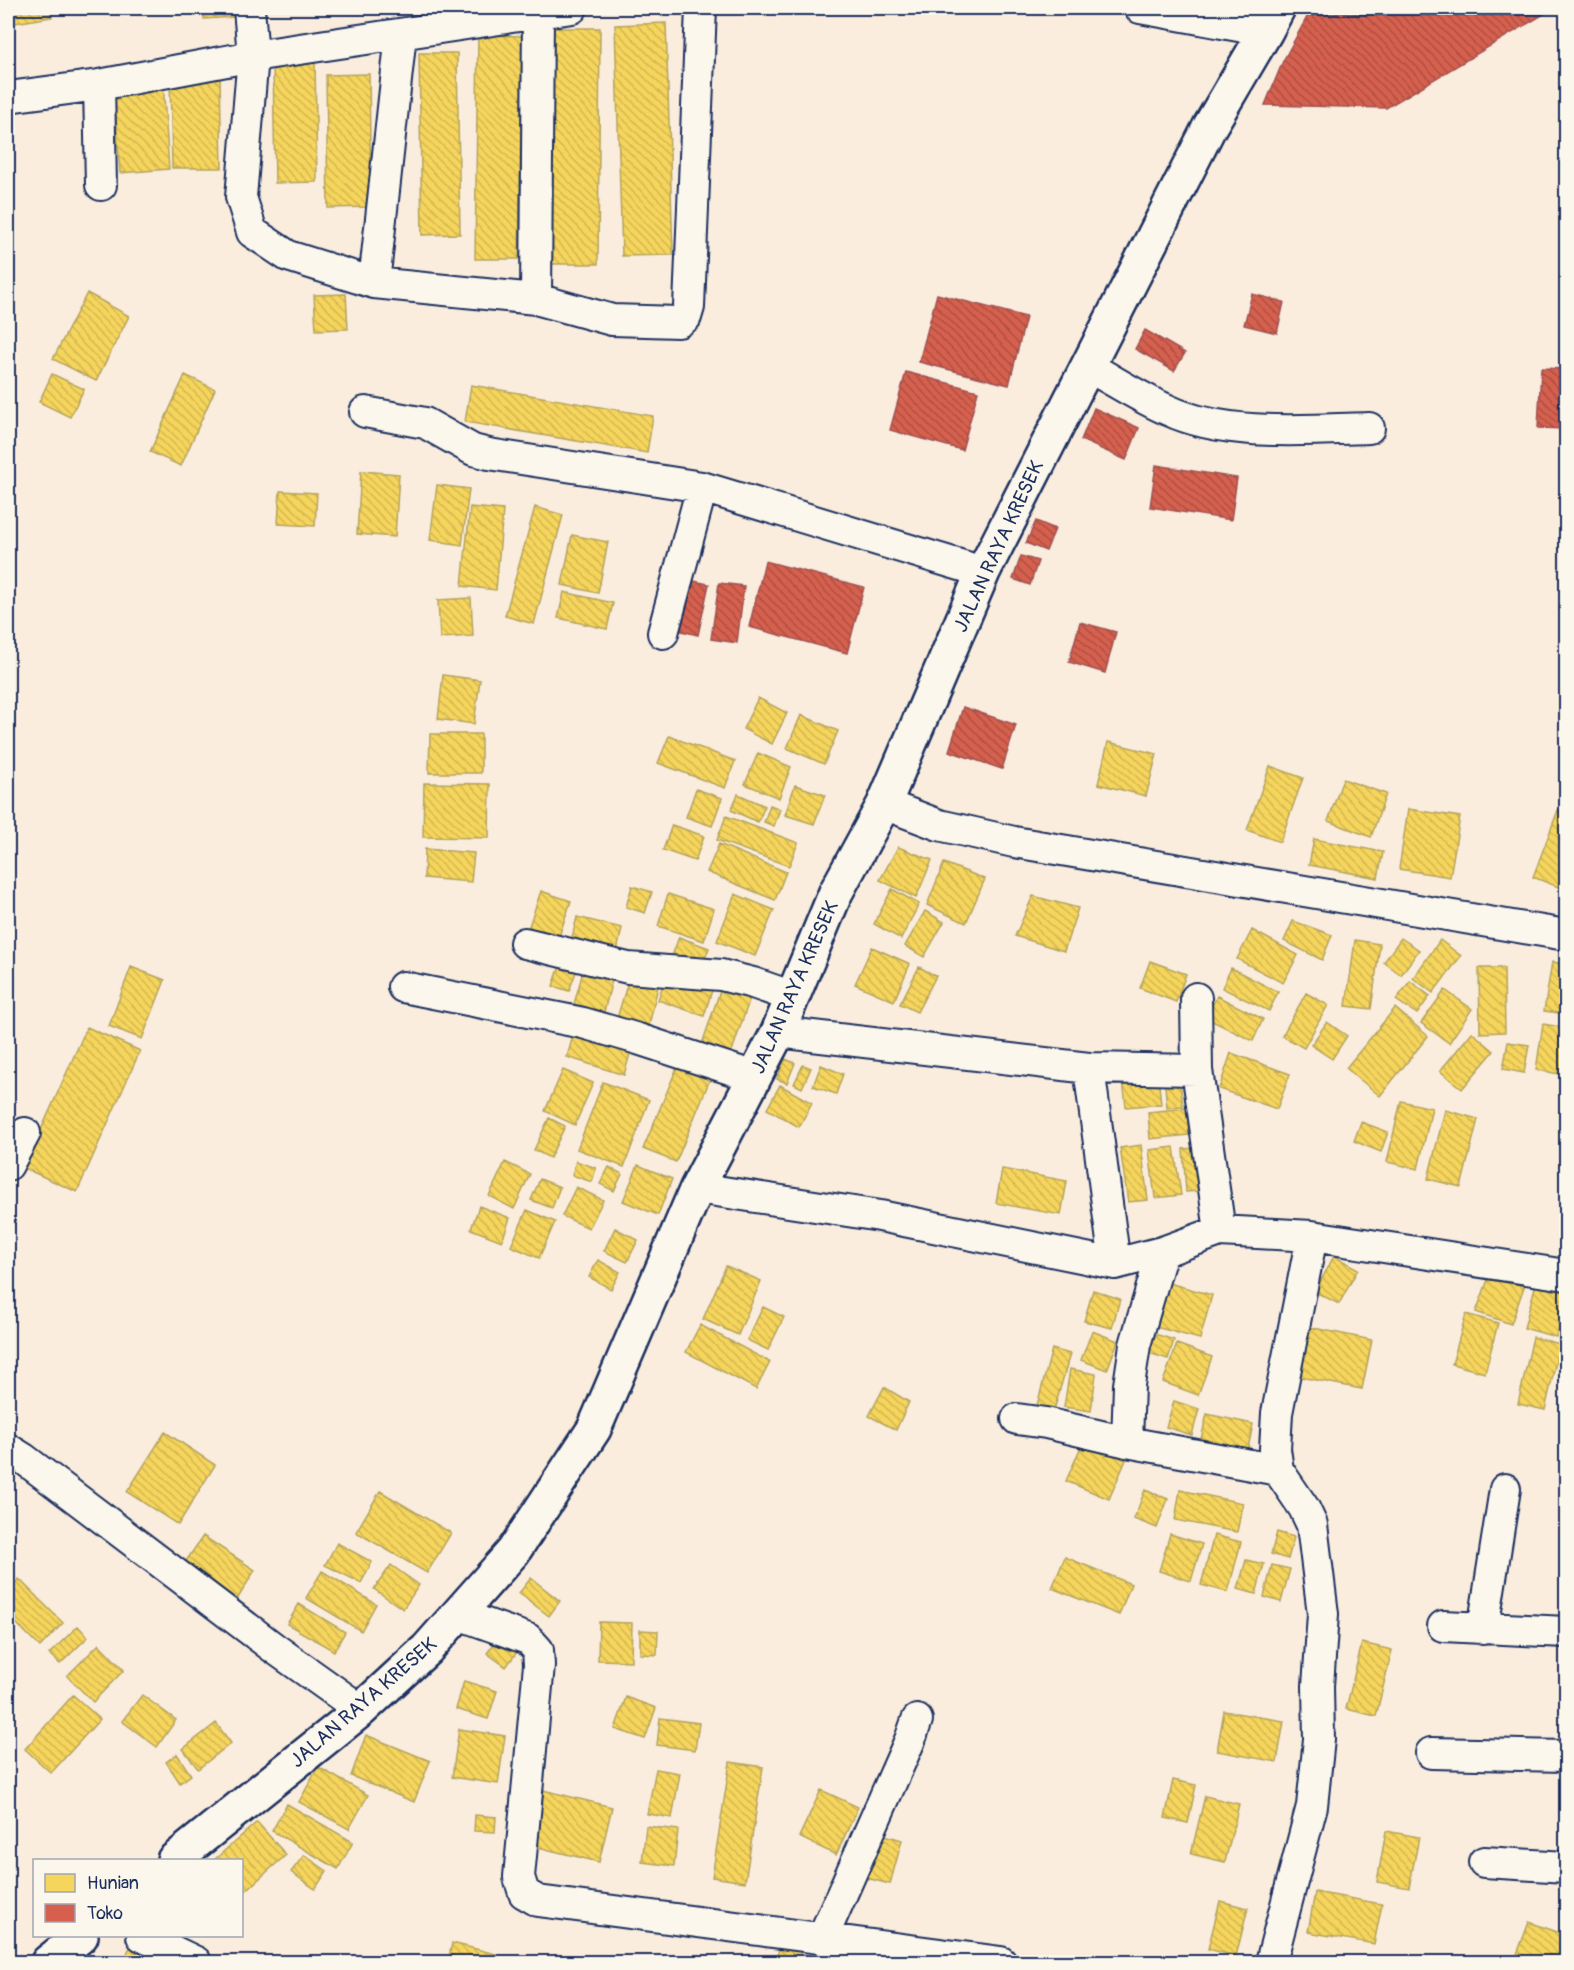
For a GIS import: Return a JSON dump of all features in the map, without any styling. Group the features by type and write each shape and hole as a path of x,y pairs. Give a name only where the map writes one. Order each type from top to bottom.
{"main road":[{"name":"JALAN RAYA KRESEK","path":"175,1859 361,1710 427,1649 513,1552 594,1429 698,1188 778,1032 836,892 884,804 982,572 1210,126 1272,19"},
{"path":"48,1962 79,1937"}],"street":[{"path":"249,8 253,56 241,197 252,232 288,256 374,284 536,299 612,320 679,322 686,316 689,307 700,8"},
{"path":"8,97 99,85 253,56 572,8"},
{"path":"1140,8 1272,19"},
{"path":"536,299 538,13"},
{"path":"374,284 401,34"},
{"path":"99,85 100,185"},
{"path":"1087,366 1169,411 1207,423 1274,430 1369,428"},
{"path":"365,412 425,423 473,450 489,454 702,488 982,572"},
{"path":"663,633 702,488"},
{"path":"884,804 939,825 1014,842 1566,935"},
{"path":"525,943 628,968 721,975 753,982 793,997"},
{"path":"403,987 583,1023 754,1077"},
{"path":"1196,998 1197,1070 1220,1232"},
{"path":"778,1032 1089,1068 1197,1070"},
{"path":"1089,1068 1115,1263"},
{"path":"8,1165 26,1133"},
{"path":"698,1188 880,1216 1115,1263 1162,1252 1220,1232 1312,1236 1566,1275"},
{"path":"1271,1962 1312,1806 1319,1739 1318,1686 1323,1614 1312,1525 1304,1508 1278,1470 1275,1449 1277,1413 1312,1236"},
{"path":"1127,1442 1129,1385 1135,1345 1162,1252"},
{"path":"1017,1419 1278,1470"},
{"path":"8,1449 274,1648 361,1710"},
{"path":"1484,1629 1505,1489"},
{"path":"458,1614 528,1639 538,1650 539,1665 519,1877 524,1893 538,1901 822,1939 864,1953 1001,1962"},
{"path":"1443,1626 1566,1632"},
{"path":"822,1939 917,1720"},
{"path":"1431,1753 1566,1756"},
{"path":"1484,1862 1566,1867"},
{"path":"146,1937 196,1962"}],"building: Hunian":[{"path":"8,8 50,8 52,17 8,24"},
{"path":"203,8 234,8 235,17 204,19"},
{"path":"666,23 673,255 622,256 615,25"},
{"path":"553,28 600,28 598,264 550,264"},
{"path":"478,35 522,36 519,259 475,259"},
{"path":"419,53 457,53 460,234 422,235"},
{"path":"273,62 315,62 317,182 275,183"},
{"path":"369,74 371,207 328,208 326,75"},
{"path":"220,77 222,168 172,168 170,78"},
{"path":"163,82 169,169 120,173 114,86"},
{"path":"87,293 129,316 96,381 53,359"},
{"path":"346,294 348,329 316,330 314,295"},
{"path":"52,374 84,389 70,417 39,402"},
{"path":"185,375 215,389 181,466 150,452"},
{"path":"471,385 653,416 647,453 465,422"},
{"path":"361,471 399,474 395,537 357,534"},
{"path":"437,485 469,489 462,545 430,540"},
{"path":"280,491 317,493 315,526 278,524"},
{"path":"470,507 503,510 496,590 462,586"},
{"path":"535,507 563,515 534,624 505,616"},
{"path":"572,535 608,542 598,593 562,585"},
{"path":"564,592 613,603 607,629 558,618"},
{"path":"471,598 473,636 440,638 438,600"},
{"path":"443,675 480,680 474,724 438,719"},
{"path":"758,698 787,713 772,744 743,729"},
{"path":"801,715 838,731 824,764 787,748"},
{"path":"430,734 481,734 481,773 429,773"},
{"path":"669,736 735,761 725,788 658,763"},
{"path":"1108,742 1157,754 1146,796 1098,784"},
{"path":"758,753 791,767 779,798 745,784"},
{"path":"1270,766 1303,778 1280,842 1247,830"},
{"path":"1343,779 1386,794 1371,837 1328,821"},
{"path":"424,783 490,784 489,838 423,837"},
{"path":"795,785 825,795 814,824 785,815"},
{"path":"696,789 722,798 712,826 686,817"},
{"path":"738,794 765,806 758,822 731,810"},
{"path":"770,805 780,809 774,826 764,822"},
{"path":"1408,809 1460,817 1450,877 1399,869"},
{"path":"1558,810 1566,814 1566,890 1533,877"},
{"path":"726,816 798,843 789,866 717,840"},
{"path":"672,825 704,836 695,861 663,850"},
{"path":"1314,839 1383,852 1378,878 1309,865"},
{"path":"719,844 786,872 775,900 707,872"},
{"path":"898,847 932,860 916,898 880,880"},
{"path":"425,849 474,853 471,882 424,878"},
{"path":"944,863 985,879 966,923 927,905"},
{"path":"632,886 652,892 645,913 626,907"},
{"path":"892,889 919,904 901,939 874,924"},
{"path":"541,891 571,901 557,942 527,932"},
{"path":"668,894 714,909 704,941 658,926"},
{"path":"735,894 774,910 755,956 717,941"},
{"path":"1033,896 1078,908 1064,951 1015,936"},
{"path":"925,911 944,922 924,957 905,946"},
{"path":"577,917 622,928 615,961 569,950"},
{"path":"1293,921 1332,935 1322,960 1284,941"},
{"path":"1252,930 1298,955 1283,983 1237,959"},
{"path":"679,937 709,948 702,967 672,956"},
{"path":"1401,938 1419,950 1401,975 1384,962"},
{"path":"1355,940 1380,944 1371,1009 1346,1006"},
{"path":"1440,940 1461,956 1433,993 1413,978"},
{"path":"872,947 910,964 894,1001 855,984"},
{"path":"1150,961 1186,974 1176,1002 1140,988"},
{"path":"1552,962 1566,964 1566,1014 1544,1011"},
{"path":"560,966 576,972 569,991 553,986"},
{"path":"131,967 165,980 142,1039 109,1026"},
{"path":"919,967 936,976 917,1012 900,1004"},
{"path":"584,968 613,976 604,1012 574,1004"},
{"path":"1231,968 1278,992 1269,1011 1222,988"},
{"path":"1479,968 1504,968 1505,1032 1480,1033"},
{"path":"667,972 713,987 704,1016 658,1000"},
{"path":"630,975 659,982 647,1034 615,1025"},
{"path":"724,979 753,989 728,1063 699,1053"},
{"path":"1410,981 1430,996 1417,1014 1396,1000"},
{"path":"1445,990 1472,1009 1449,1043 1421,1023"},
{"path":"1306,993 1328,1005 1304,1048 1282,1036"},
{"path":"1217,996 1263,1019 1253,1041 1206,1018"},
{"path":"1395,1008 1428,1036 1380,1096 1346,1068"},
{"path":"1327,1022 1347,1036 1332,1059 1311,1045"},
{"path":"1543,1024 1566,1028 1566,1075 1536,1070"},
{"path":"576,1025 633,1043 624,1075 567,1057"},
{"path":"87,1027 140,1051 77,1192 24,1168"},
{"path":"1472,1032 1494,1051 1462,1089 1440,1071"},
{"path":"1508,1042 1529,1045 1524,1073 1503,1069"},
{"path":"1231,1053 1290,1074 1277,1109 1219,1089"},
{"path":"681,1058 713,1072 676,1162 643,1149"},
{"path":"785,1059 795,1063 787,1083 777,1079"},
{"path":"803,1065 811,1068 802,1088 794,1084"},
{"path":"821,1065 843,1074 836,1094 813,1086"},
{"path":"563,1070 593,1083 575,1125 545,1111"},
{"path":"1179,1074 1183,1106 1167,1108 1164,1075"},
{"path":"1158,1076 1161,1104 1126,1107 1123,1080"},
{"path":"603,1082 649,1100 624,1167 577,1149"},
{"path":"780,1085 812,1103 799,1127 767,1109"},
{"path":"1401,1101 1432,1108 1418,1169 1387,1162"},
{"path":"1187,1108 1189,1135 1150,1139 1148,1112"},
{"path":"1445,1110 1478,1119 1461,1187 1428,1179"},
{"path":"549,1118 565,1126 550,1158 534,1150"},
{"path":"1361,1122 1388,1132 1381,1152 1354,1141"},
{"path":"1141,1145 1148,1200 1128,1202 1120,1148"},
{"path":"1174,1147 1181,1195 1155,1198 1149,1150"},
{"path":"1196,1148 1199,1191 1186,1192 1183,1149"},
{"path":"1563,1160 1566,1160 1566,1187 1562,1187"},
{"path":"576,1161 596,1168 592,1182 572,1175"},
{"path":"505,1162 530,1174 514,1209 489,1196"},
{"path":"638,1165 672,1179 658,1215 623,1201"},
{"path":"609,1167 622,1174 614,1191 600,1184"},
{"path":"1002,1169 1067,1181 1061,1215 996,1203"},
{"path":"540,1179 560,1187 552,1208 531,1200"},
{"path":"576,1187 603,1200 589,1228 562,1216"},
{"path":"479,1206 510,1218 502,1241 471,1229"},
{"path":"527,1210 555,1222 539,1258 511,1246"},
{"path":"615,1228 638,1240 627,1262 604,1251"},
{"path":"1334,1256 1358,1269 1339,1304 1315,1292"},
{"path":"598,1260 620,1272 611,1289 589,1277"},
{"path":"726,1266 761,1281 738,1335 703,1319"},
{"path":"1492,1269 1526,1281 1511,1324 1476,1312"},
{"path":"1538,1276 1566,1284 1566,1301 1556,1337 1524,1328"},
{"path":"1165,1282 1212,1295 1200,1339 1152,1326"},
{"path":"1093,1290 1120,1299 1112,1328 1084,1321"},
{"path":"763,1307 784,1317 768,1350 747,1340"},
{"path":"1466,1314 1498,1323 1485,1373 1452,1364"},
{"path":"700,1325 770,1362 756,1389 686,1352"},
{"path":"1309,1327 1372,1340 1362,1389 1300,1377"},
{"path":"1142,1330 1174,1340 1168,1359 1136,1349"},
{"path":"1092,1331 1118,1341 1107,1370 1081,1360"},
{"path":"1533,1337 1560,1344 1545,1410 1518,1404"},
{"path":"1177,1344 1212,1357 1198,1395 1163,1382"},
{"path":"1052,1349 1070,1354 1053,1414 1036,1409"},
{"path":"1070,1369 1096,1374 1091,1411 1064,1407"},
{"path":"884,1387 909,1402 896,1430 869,1416"},
{"path":"1174,1401 1199,1409 1192,1435 1166,1427"},
{"path":"1207,1414 1253,1424 1247,1453 1200,1443"},
{"path":"165,1432 215,1465 178,1525 127,1492"},
{"path":"1083,1442 1126,1460 1109,1499 1066,1481"},
{"path":"1145,1490 1168,1499 1157,1528 1134,1519"},
{"path":"1180,1490 1243,1503 1237,1532 1175,1520"},
{"path":"380,1491 451,1533 427,1573 356,1532"},
{"path":"1277,1532 1294,1537 1288,1559 1271,1554"},
{"path":"1170,1534 1202,1544 1191,1581 1159,1571"},
{"path":"1214,1535 1241,1542 1228,1592 1201,1585"},
{"path":"203,1536 255,1570 232,1608 178,1573"},
{"path":"337,1543 372,1562 361,1583 325,1565"},
{"path":"1065,1557 1131,1584 1119,1615 1052,1588"},
{"path":"1246,1560 1264,1564 1256,1594 1238,1589"},
{"path":"391,1565 419,1585 403,1609 374,1589"},
{"path":"1272,1565 1290,1569 1281,1602 1264,1597"},
{"path":"322,1571 376,1604 361,1631 306,1598"},
{"path":"531,1578 560,1601 549,1616 519,1593"},
{"path":"19,1579 63,1623 40,1647 8,1615 8,1591"},
{"path":"299,1604 345,1632 334,1651 287,1624"},
{"path":"599,1622 632,1623 631,1661 598,1660"},
{"path":"78,1626 88,1637 60,1664 49,1654"},
{"path":"640,1630 658,1631 657,1655 640,1654"},
{"path":"501,1634 520,1648 506,1667 487,1653"},
{"path":"1362,1643 1392,1650 1376,1716 1346,1709"},
{"path":"99,1644 124,1670 93,1702 67,1676"},
{"path":"464,1681 497,1691 488,1719 456,1709"},
{"path":"73,1695 100,1719 51,1773 25,1749"},
{"path":"142,1695 176,1720 157,1747 122,1721"},
{"path":"626,1697 656,1708 645,1739 615,1729"},
{"path":"1224,1711 1284,1721 1277,1762 1217,1751"},
{"path":"660,1718 699,1723 695,1750 657,1745"},
{"path":"216,1723 231,1743 198,1769 183,1749"},
{"path":"459,1729 505,1736 498,1784 452,1777"},
{"path":"366,1735 430,1761 414,1802 351,1776"},
{"path":"177,1754 191,1775 180,1783 166,1762"},
{"path":"730,1762 763,1767 745,1882 712,1877"},
{"path":"318,1767 368,1795 349,1829 299,1802"},
{"path":"656,1769 680,1773 672,1818 647,1814"},
{"path":"1173,1780 1196,1785 1188,1823 1165,1818"},
{"path":"543,1790 612,1807 599,1862 529,1845"},
{"path":"821,1790 858,1807 836,1855 799,1837"},
{"path":"1205,1796 1239,1804 1225,1862 1191,1854"},
{"path":"287,1804 353,1842 338,1869 272,1831"},
{"path":"475,1815 496,1817 495,1832 474,1831"},
{"path":"257,1822 286,1855 243,1893 243,1859 215,1859"},
{"path":"646,1826 678,1830 674,1866 642,1862"},
{"path":"1386,1831 1419,1837 1409,1888 1377,1882"},
{"path":"878,1833 902,1840 890,1884 866,1878"},
{"path":"304,1855 327,1871 315,1889 291,1872"},
{"path":"1315,1892 1382,1904 1374,1944 1308,1932"},
{"path":"1220,1901 1248,1908 1236,1956 1208,1949"},
{"path":"1529,1922 1566,1935 1566,1951 1562,1962 1541,1962 1517,1954"},
{"path":"782,1940 803,1947 798,1962 775,1962"},
{"path":"452,1943 496,1954 494,1962 448,1962"},
{"path":"130,1947 161,1962 123,1962"},
{"path":"505,1956 533,1961 533,1962 504,1962"}],"building: Toko":[{"path":"1312,8 1554,8 1386,108 1265,105 1283,61"},
{"path":"937,294 1026,317 1009,385 919,362"},
{"path":"1252,294 1284,302 1277,333 1244,325"},
{"path":"1145,330 1185,353 1174,371 1135,349"},
{"path":"1541,368 1566,369 1566,429 1538,428"},
{"path":"906,372 978,391 962,450 890,430"},
{"path":"1094,408 1139,428 1126,460 1081,440"},
{"path":"1156,465 1237,478 1231,520 1150,507"},
{"path":"1036,521 1055,529 1046,551 1026,543"},
{"path":"1021,556 1038,561 1030,585 1013,579"},
{"path":"765,561 864,587 847,653 749,627"},
{"path":"684,579 709,584 698,635 673,629"},
{"path":"719,583 744,586 737,643 711,639"},
{"path":"1080,622 1116,632 1105,673 1069,662"},
{"path":"963,707 1016,725 1002,769 949,751"}]}
